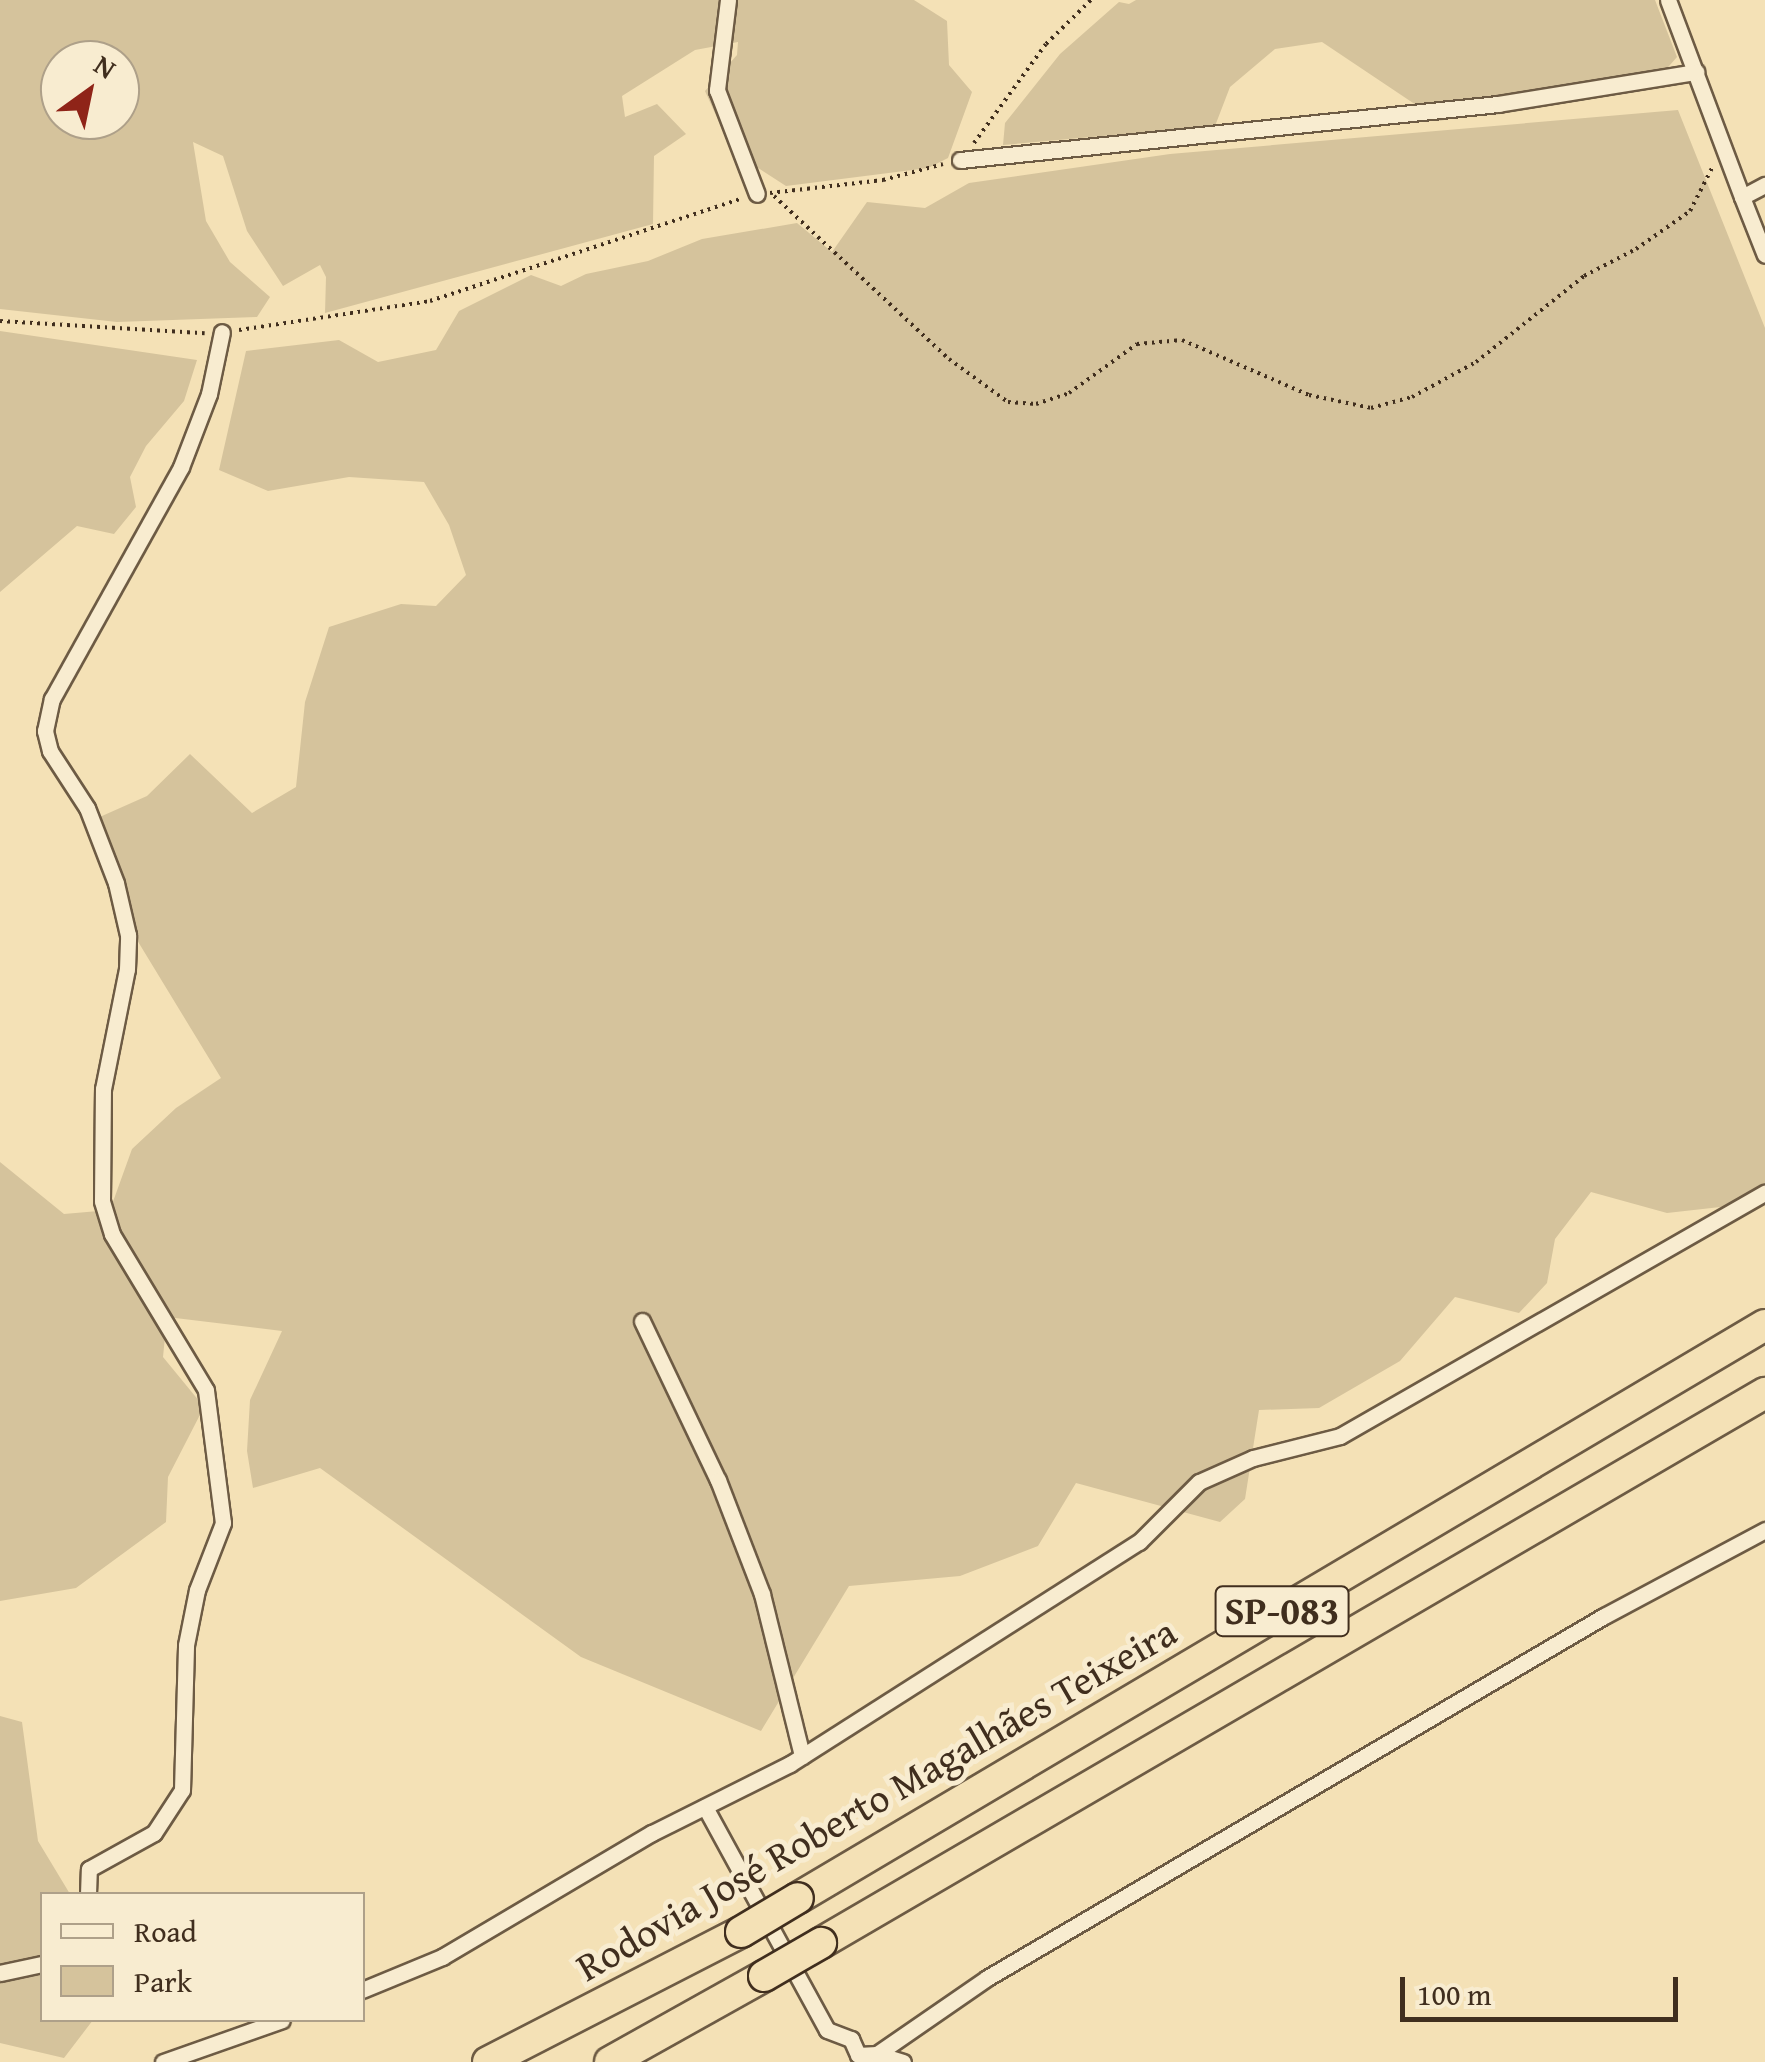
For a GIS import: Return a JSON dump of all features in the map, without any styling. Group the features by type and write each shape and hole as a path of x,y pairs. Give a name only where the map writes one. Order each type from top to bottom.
{"highway":[{"name":"Rodovia José Roberto Magalhães Teixeira","path":"488,2062 741,1932 1765,1325"},
{"name":"SP-083","path":"610,2062 1765,1393"}],"street":[{"path":"728,0 717,90 764,194"},
{"path":"1668,0 1765,255"},
{"path":"960,160 1498,104 1696,72"},
{"path":"1742,197 1765,185"},
{"path":"88,1892 89,1868 154,1833 182,1790 186,1645 196,1590 224,1524 206,1390 112,1234 102,1201 102,1089 127,969 128,935 116,883 87,808 50,751 45,731 52,699 182,467 209,394 222,332"},
{"path":"365,1989 442,1957 802,1756 1139,1542 1200,1482 1253,1458 1340,1436 1765,1193"},
{"path":"642,1321 718,1480 762,1594 802,1756"},
{"path":"876,2054 987,1978 1604,1616 1765,1530"},
{"path":"705,1807 827,2030 851,2039 858,2055 876,2054 903,2062"},
{"path":"0,1973 40,1964"},
{"path":"163,2062 276,2022"}],"path":[{"path":"0,321 222,332 430,300 764,194 883,180 960,160 1046,44 1090,0"},
{"path":"764,194 949,359 1008,402 1036,404 1069,393 1137,344 1182,340 1309,395 1371,408 1412,397 1476,362 1584,276 1636,249 1690,211 1721,140"}],"green space":[{"path":"0,0 914,0 947,21 949,65 972,92 948,158 928,168 786,186 732,151 705,91 737,55 738,42 695,50 622,96 625,117 657,104 686,134 654,156 653,224 325,313 326,277 320,265 283,286 247,231 223,156 193,142 206,221 230,262 270,297 257,317 117,322 0,309"},
{"path":"1136,0 1655,0 1677,57 1655,82 1610,84 1440,121 1322,42 1275,49 1230,87 1215,126 1003,145 1005,123 1060,54 1119,2 1129,4"},
{"path":"1678,110 1765,328 1765,1202 1667,1213 1591,1192 1555,1239 1547,1283 1519,1313 1455,1297 1400,1361 1319,1408 1259,1410 1245,1499 1220,1522 1076,1483 1038,1546 960,1576 849,1586 761,1731 581,1657 320,1468 253,1488 247,1451 250,1400 282,1331 167,1317 163,1357 204,1407 168,1477 166,1522 76,1588 0,1601 0,1162 64,1214 110,1210 132,1149 176,1108 221,1078 137,940 93,820 147,796 190,754 252,813 296,787 305,702 329,627 401,604 436,606 466,575 449,525 424,482 349,477 268,491 219,470 246,351 339,340 378,362 436,350 459,311 531,275 561,286 586,274 648,261 702,239 797,223 832,252 867,202 925,208 969,183 1170,154"},
{"path":"0,331 197,360 184,401 146,446 130,477 136,507 114,534 77,526 0,592"},
{"path":"0,1716 22,1722 38,1841 69,1892 40,1892 40,2022 91,2022 64,2058 0,2043"}]}
